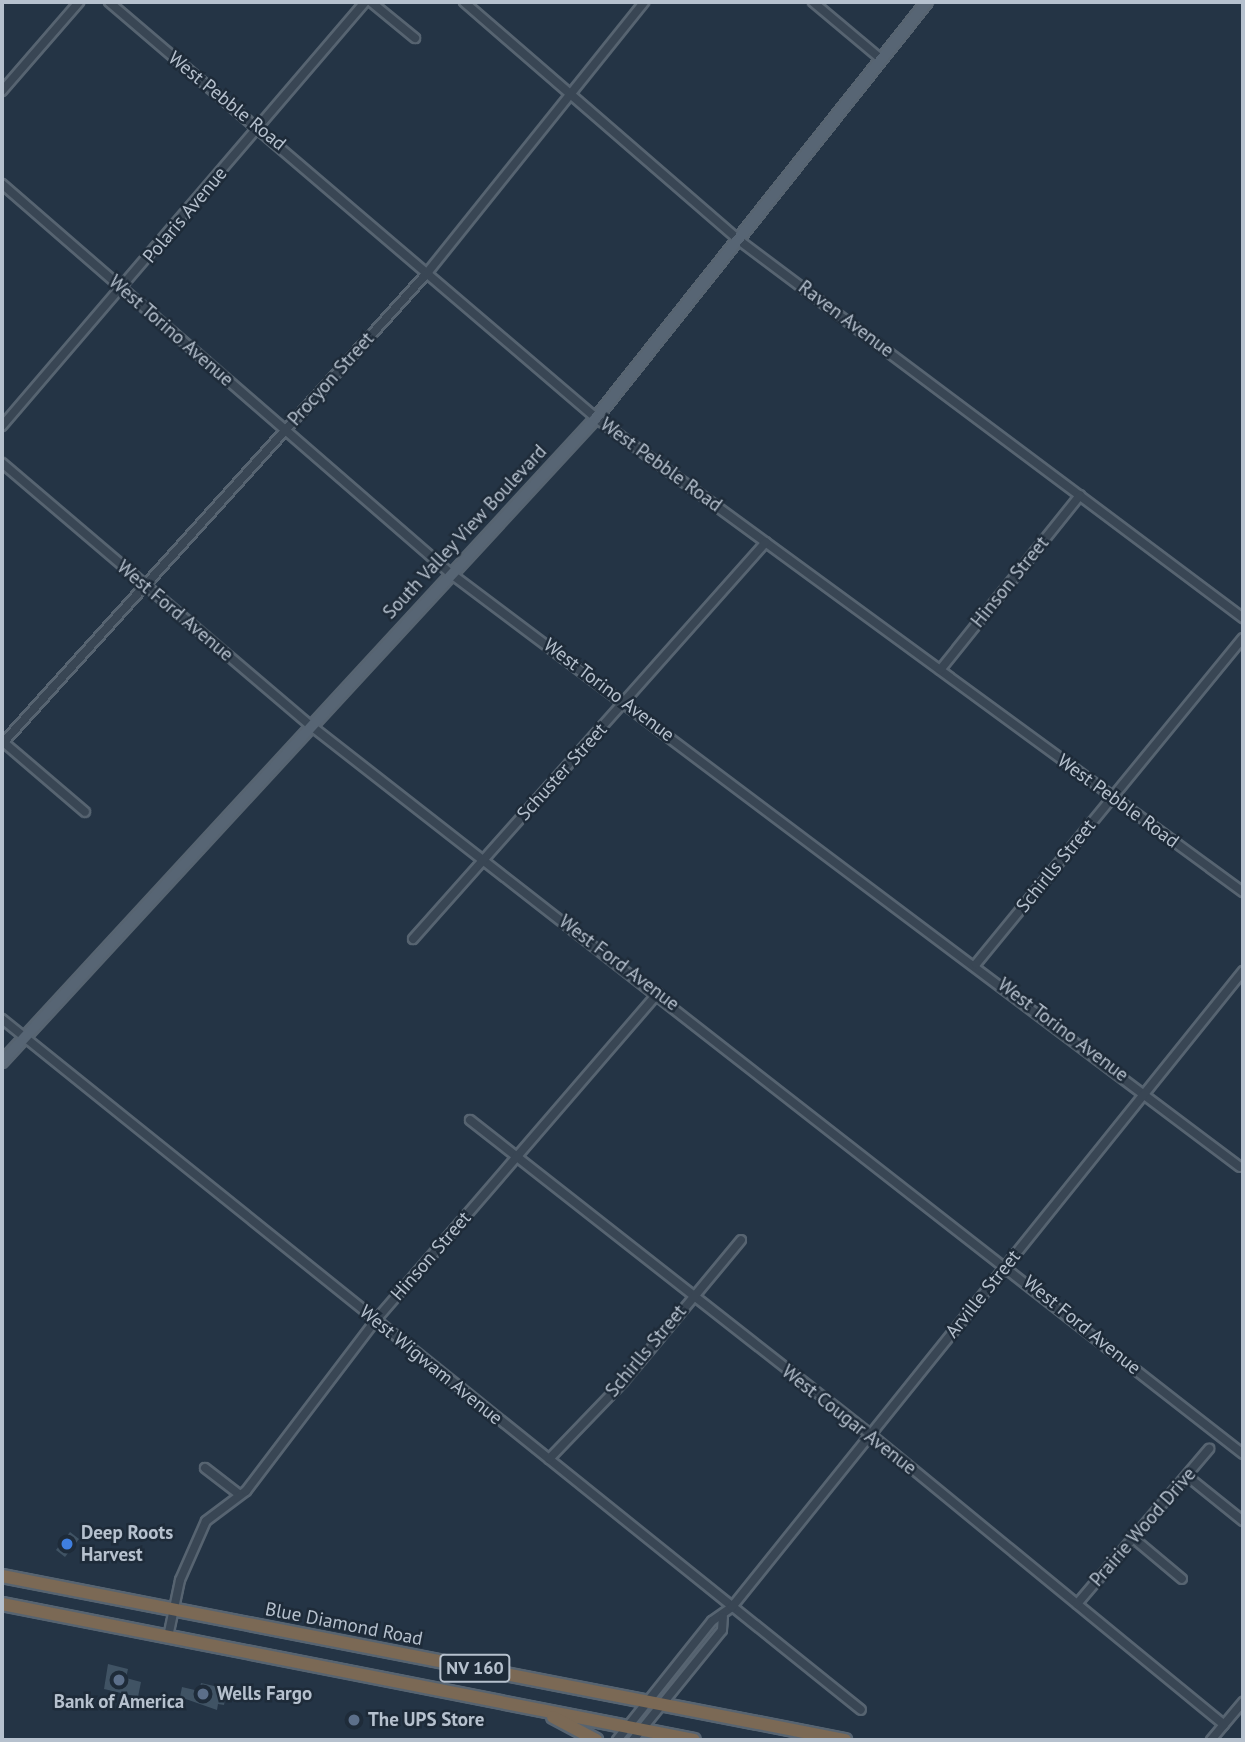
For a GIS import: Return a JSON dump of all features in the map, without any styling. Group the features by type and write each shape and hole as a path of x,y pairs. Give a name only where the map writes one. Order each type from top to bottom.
{"highway":[{"name":"Blue Diamond Road","path":"2,1576 845,1740"},
{"name":"NV 160","path":"2,1604 544,1711 634,1732 694,1740"},
{"path":"544,1711 596,1740"}],"main road":[{"name":"South Valley View Boulevard","path":"2,1062 22,1035 596,418 740,241 927,2"}],"street":[{"path":"2,91 79,2"},
{"name":"West Pebble Road","path":"109,2 234,111 261,127 596,418 1243,892"},
{"name":"Polaris Avenue","path":"2,426 261,127 365,2"},
{"path":"371,2 415,38"},
{"name":"Raven Avenue","path":"464,2 570,97 740,241 1243,618"},
{"name":"Procyon Street","path":"2,742 428,272 644,2"},
{"path":"813,2 881,59"},
{"name":"West Torino Avenue","path":"2,184 450,573 625,700 1240,1167"},
{"name":"West Ford Avenue","path":"2,463 310,725 1007,1265 1243,1454"},
{"name":"Hinson Street","path":"940,670 1080,495"},
{"name":"Schuster Street","path":"413,939 766,542"},
{"name":"Schirlls Street","path":"976,964 1243,638"},
{"path":"2,742 85,813"},
{"name":"Arville Street","path":"634,1732 649,1700 712,1622 723,1617 732,1606 1243,971"},
{"name":"Hinson Street","path":"169,1637 192,1543 213,1515 240,1495 375,1321 658,993"},
{"name":"West Wigwam Avenue","path":"2,1019 861,1710"},
{"name":"West Cougar Avenue","path":"470,1120 515,1159 691,1298 870,1434 1224,1725"},
{"name":"Schirlls Street","path":"549,1459 741,1240"},
{"name":"Prairie Wood Drive","path":"1077,1604 1209,1449"},
{"path":"205,1468 240,1495"},
{"path":"1187,1476 1243,1521"},
{"path":"1132,1537 1182,1579"},
{"name":"Arville Street","path":"617,1740 634,1732 663,1703 722,1630 723,1617"},
{"path":"1211,1740 1243,1702"}],"building":[{"name":"Deep Roots Harvest","path":"70,1532 79,1539 65,1557 56,1550"},
{"name":"Bank of America","path":"108,1664 128,1669 126,1678 141,1682 138,1697 104,1689"},
{"name":"Wells Fargo","path":"201,1683 227,1689 224,1705 218,1704 217,1710 180,1697 182,1687 199,1691"}],"place":[{"name":"Deep Roots Harvest","path":"67,1544"},
{"name":"Bank of America","path":"119,1680"},
{"name":"Wells Fargo","path":"203,1694"},
{"name":"The UPS Store","path":"354,1720"}]}
